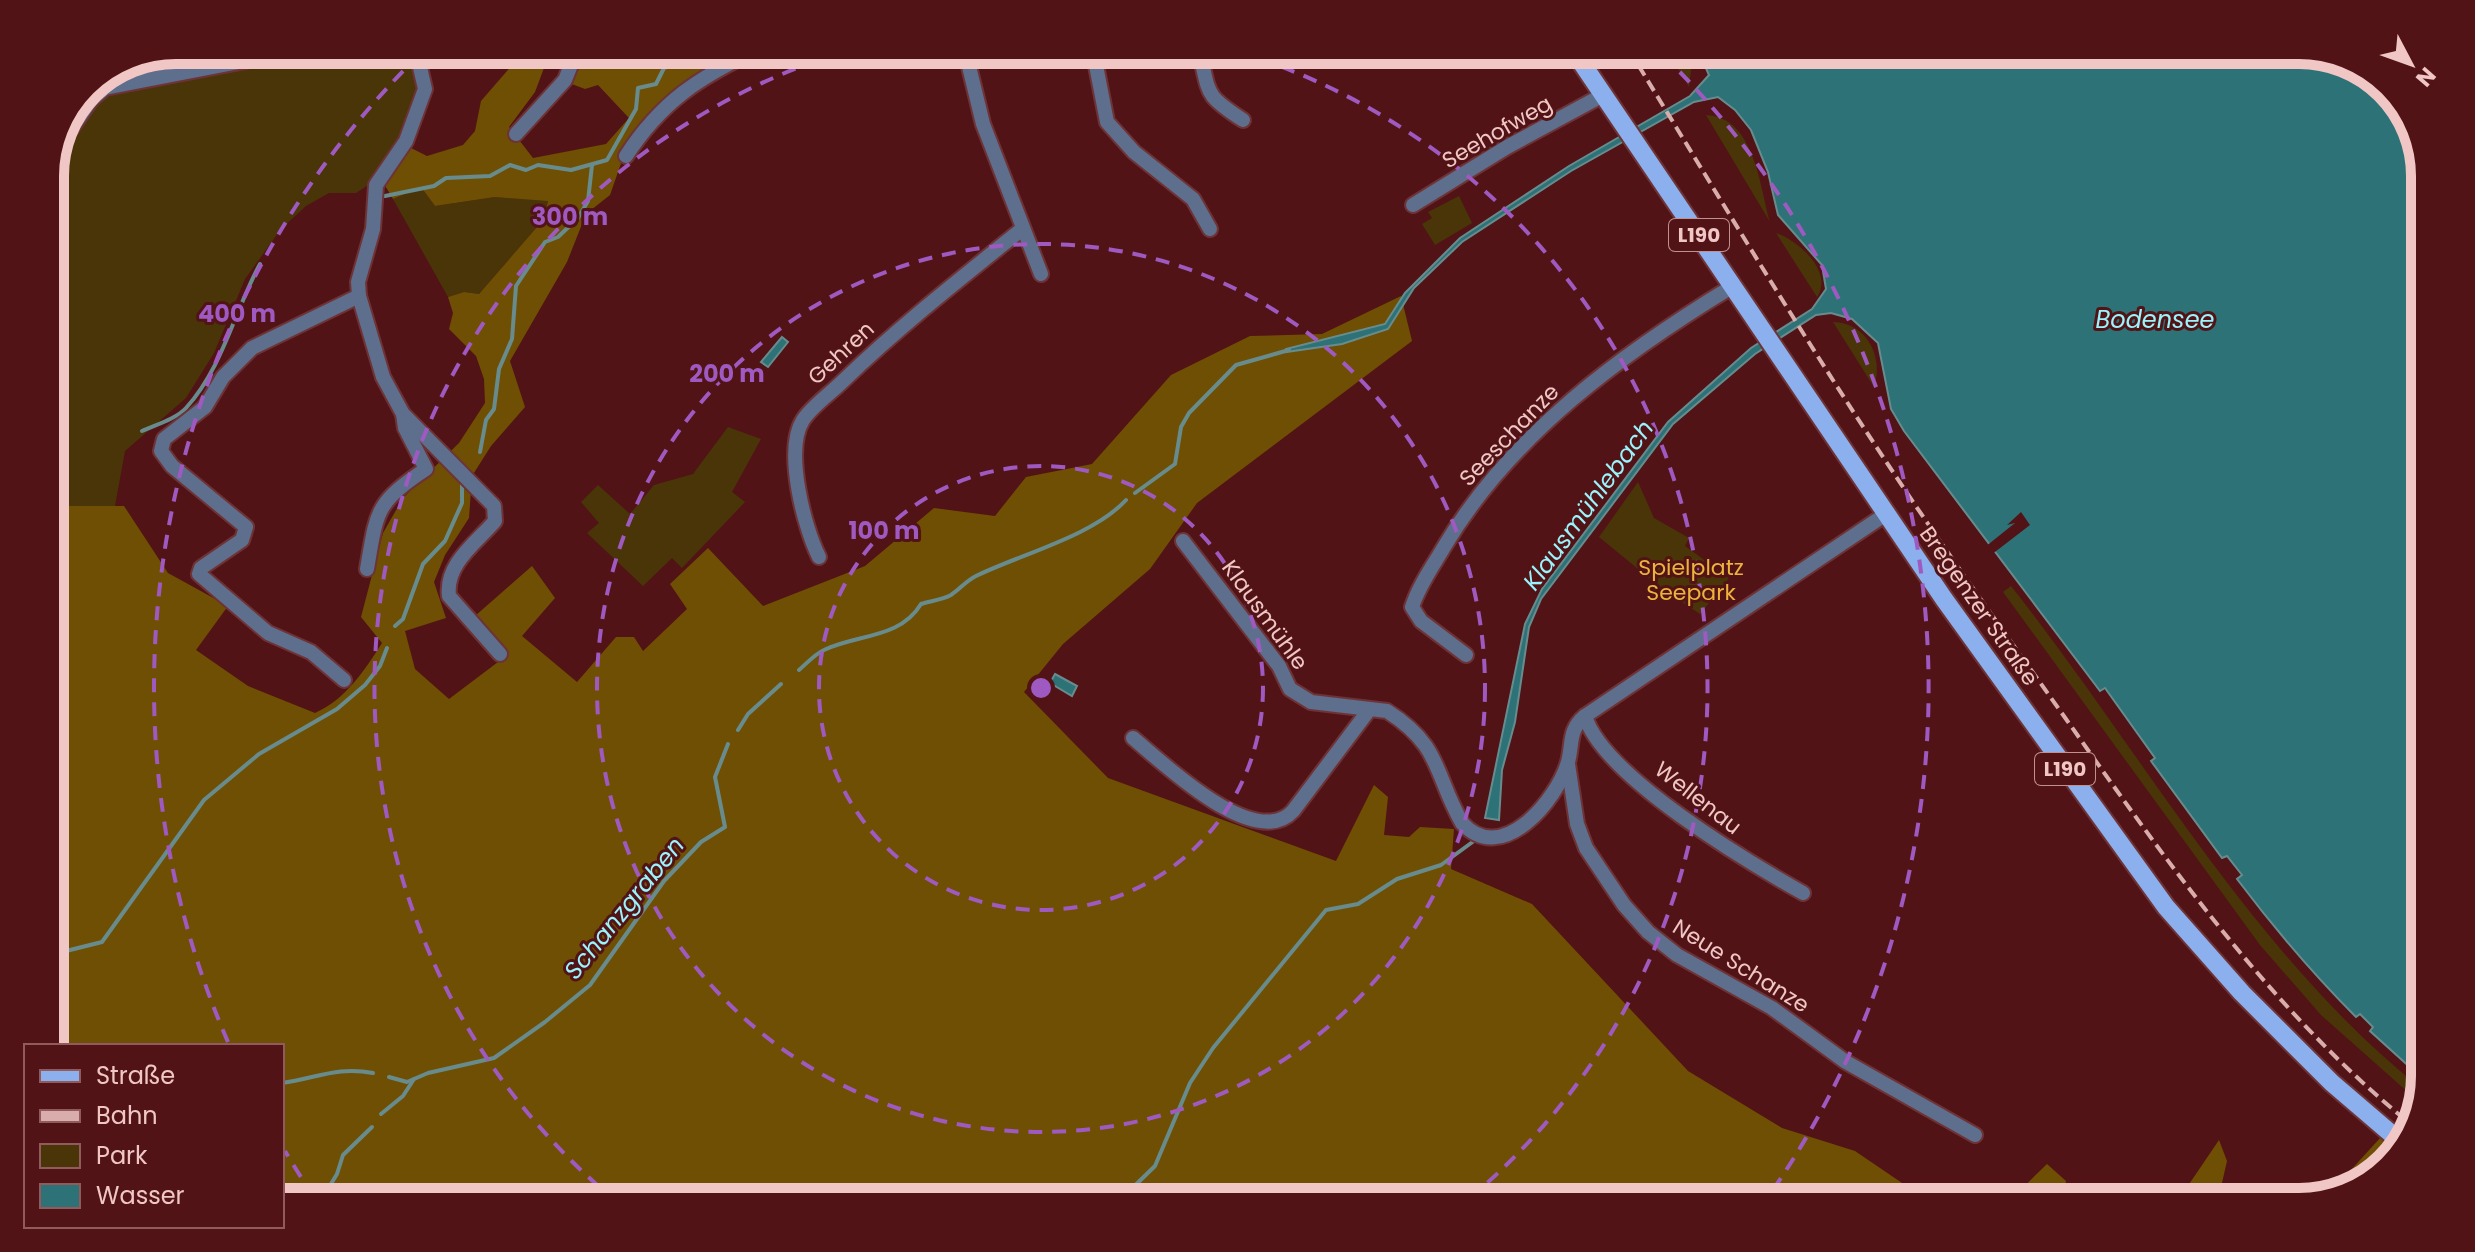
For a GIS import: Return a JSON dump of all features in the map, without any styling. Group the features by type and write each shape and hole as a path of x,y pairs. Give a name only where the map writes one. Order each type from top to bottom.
{"main road":[{"name":"Bregenzer Straße","path":"1582,64 1886,514 2088,801 2195,943 2332,1083 2393,1136"}],"street":[{"path":"108,87 229,64"},
{"path":"419,64 425,89 406,141 376,185 373,229 358,282 359,296 383,377 403,414 494,506 495,521 455,565 448,584 449,596 500,654"},
{"path":"516,134 565,80 571,64"},
{"path":"626,156 643,130 678,93 731,64"},
{"path":"968,64 983,124 1021,230 1041,274"},
{"path":"1096,64 1107,122 1134,152 1193,199 1210,229"},
{"path":"1202,64 1208,92 1214,101 1243,120"},
{"name":"Seehofweg","path":"1413,205 1507,147 1603,95"},
{"name":"Gehren","path":"819,557 804,520 796,457 795,447 803,420 913,316 1021,230"},
{"name":"Seeschanze","path":"1466,655 1421,621 1412,607 1422,583 1485,486 1544,424 1590,386 1733,286"},
{"path":"344,680 311,652 268,633 199,574 201,568 242,540 246,527 172,466 161,451 164,439 205,407 223,377 252,348 359,296"},
{"path":"367,569 377,513 385,499 426,469 405,428 403,414"},
{"path":"1585,716 1886,514"},
{"name":"Klausmühle","path":"1183,541 1279,666 1290,689 1311,702 1387,711 1421,741 1441,769 1462,823 1487,837 1509,835 1527,824 1568,764 1572,732 1585,716"},
{"path":"1133,738 1199,792 1220,805 1260,822 1272,822 1283,820 1293,811 1369,710"},
{"name":"Wellenau","path":"1585,716 1590,732 1604,750 1671,807 1738,857 1803,893"},
{"name":"Neue Schanze","path":"1568,764 1577,824 1586,848 1624,905 1648,932 1677,955 1772,1008 1846,1062 1975,1135"}],"green space":[{"path":"413,64 419,86 401,142 370,184 356,193 329,193 306,206 281,229 245,279 214,353 186,398 125,451 115,506 64,506 64,169 68,147 87,108 114,83 154,66"},
{"path":"1675,64 1688,64 1691,70 1689,87"},
{"path":"1706,115 1722,119 1735,128 1745,141 1753,156 1770,222"},
{"path":"421,187 435,206 495,197 548,200 543,220 479,294 464,292 448,297 393,199"},
{"path":"1459,196 1472,223 1435,245 1422,224 1432,218 1428,212"},
{"path":"1776,233 1794,242 1811,258 1821,277 1817,297"},
{"path":"1833,322 1855,328 1870,344 1877,364 1874,387"},
{"path":"728,427 761,439 732,492 745,502 682,568 672,558 643,586 587,533 599,523 581,502 598,485 630,514 654,485 693,474"},
{"name":"Spielplatz Seepark","path":"1638,482 1654,518 1689,538 1685,546 1729,578 1700,614 1665,591 1599,537"},
{"path":"2011,586 2252,915 2361,1036 2411,1079 2409,1093 2321,1015 2260,945 2003,592"}],"shaded area":[{"path":"513,64 546,64 535,92 509,127 533,158 606,144 629,118 598,85 585,89 569,83 579,64 709,64 670,95 626,149 610,195 586,214 567,262 510,361 525,407 491,446 472,476 469,518 445,555 434,582 446,618 405,631 415,669 449,699 498,662 498,647 475,616 532,566 555,598 522,636 577,682 616,637 634,637 643,651 687,609 670,584 708,548 763,606 865,566 934,508 995,516 1026,477 1092,464 1171,375 1250,336 1322,334 1401,296 1412,341 1197,503 1150,569 1063,644 1024,692 1108,778 1336,861 1374,785 1388,797 1384,835 1409,837 1420,827 1454,829 1451,869 1532,904 1688,1071 1782,1128 1855,1151 1909,1188 284,1188 284,1044 64,1044 64,506 124,506 168,573 228,606 196,650 248,686 315,713 345,692 382,643 361,617 383,533 403,498 459,443 485,403 484,379 476,356 449,329 453,313 448,297 464,292 479,294 543,220 548,201 495,197 435,206 421,187 393,199 384,184 409,147 427,156 463,145 475,131 481,101"},
{"path":"2381,1137 2389,1143 2373,1160 2344,1178"},
{"path":"2219,1140 2227,1161 2221,1188 2186,1188"},
{"path":"2047,1164 2066,1181 2065,1188 2022,1188"}],"water":[{"name":"Bodensee","path":"1704,64 2299,64 2328,68 2348,76 2371,90 2371,104 2384,104 2392,114 2405,140 2411,169 2411,1068 2370,1031 2373,1027 2360,1014 2356,1017 2340,1001 2237,879 2242,875 2227,856 2222,858 2151,761 2155,758 2105,688 2100,691 1904,431 1891,409 1878,343 1852,319 1831,313 1816,315 1755,354 1673,424 1541,599 1529,627 1515,722 1502,770 1499,820 1485,818 1525,624 1542,589 1668,422 1751,348 1812,309 1826,289 1822,265 1778,215 1768,172 1751,130 1735,110 1718,97 1694,102 1571,171 1462,242 1414,288 1388,329 1342,344 1286,352 1286,349 1385,324 1405,293 1460,238 1569,166 1690,96 1709,75"},
{"path":"782,337 788,342 768,367 761,362"},
{"path":"1055,674 1077,686 1072,696 1050,683"}],"pier":[{"path":"2021,512 2030,525 1991,555 1985,547 2015,523 2007,525"}],"waterway":[{"path":"385,196 434,186 446,178 490,176 510,165 526,170 538,165 571,170 607,160 636,109 638,88 656,84 664,68 675,64"},
{"path":"480,452 486,420 494,409 499,369 512,339 516,286 545,242 558,237 578,218 588,201 592,165"},
{"path":"142,431 177,415 199,392 219,357 260,264"},
{"name":"Schanzgraben","path":"1135,493 1175,464 1181,427 1189,413 1236,365 1289,350"},
{"path":"395,626 403,619 423,564 445,541 462,503 462,481"},
{"name":"Schanzgraben","path":"799,670 824,650 890,630 902,624 921,604 947,597 976,576 1076,534 1112,513 1126,500"},
{"path":"64,952 102,942 204,800 259,754 337,709 365,685 380,666 387,648"},
{"name":"Schanzgraben","path":"738,730 748,714 781,684"},
{"name":"Schanzgraben","path":"389,1077 407,1082 428,1073 494,1058 590,985 664,881 701,842 725,827 715,777 728,744"},
{"name":"Klausmühlebach","path":"1132,1188 1155,1166 1190,1083 1213,1048 1326,910 1358,904 1397,879 1441,865 1478,838"},
{"name":"Schanzgraben","path":"284,1083 338,1072 373,1073"},
{"path":"381,1114 403,1096 414,1079"},
{"path":"328,1188 343,1155 372,1127"}],"railway":[{"path":"1638,64 1787,308 1885,460 2144,829 2269,986 2314,1035 2402,1117"}]}
